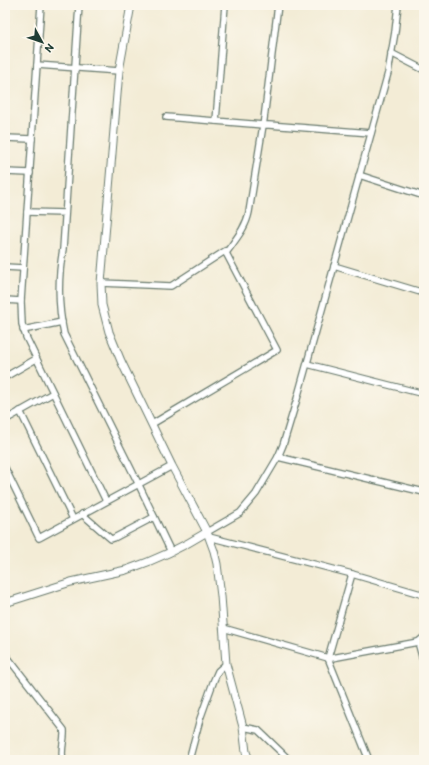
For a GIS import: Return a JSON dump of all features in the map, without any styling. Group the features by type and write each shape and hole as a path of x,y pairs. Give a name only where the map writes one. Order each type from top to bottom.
{"street":[{"path":"41,5 21,301 23,330 106,501"},
{"path":"79,5 65,213 64,249 61,260 60,304 64,334 171,552"},
{"path":"131,5 119,70 102,282 102,305 109,332 121,361 172,466 208,535 217,564 226,664 243,727 246,752 249,760"},
{"path":"216,121 225,5"},
{"path":"102,282 171,286 225,252 226,253 241,232 247,220 263,125 278,5"},
{"path":"5,603 71,582 126,570 171,552 208,535 240,513 256,494 278,457 283,445 307,364 388,72 398,5"},
{"path":"391,53 424,70"},
{"path":"37,65 119,70"},
{"path":"166,117 371,133"},
{"path":"5,138 32,139"},
{"path":"5,172 30,173"},
{"path":"359,175 424,196"},
{"path":"27,212 65,213"},
{"path":"152,424 278,350 226,253"},
{"path":"334,266 424,293"},
{"path":"5,267 23,268"},
{"path":"5,300 21,301"},
{"path":"23,330 62,322"},
{"path":"5,377 36,359"},
{"path":"307,364 424,394"},
{"path":"5,420 53,393"},
{"path":"20,411 73,519"},
{"path":"278,457 424,492"},
{"path":"5,468 39,538 138,483 172,466"},
{"path":"82,514 112,538 133,529 154,517"},
{"path":"208,535 424,595"},
{"path":"352,574 328,658 369,760"},
{"path":"223,628 328,658 418,642 424,636"},
{"path":"418,642 424,664"},
{"path":"5,654 64,730 63,760"},
{"path":"189,760 200,719 214,680 218,671 226,664"},
{"path":"243,727 258,730 289,760"}]}
